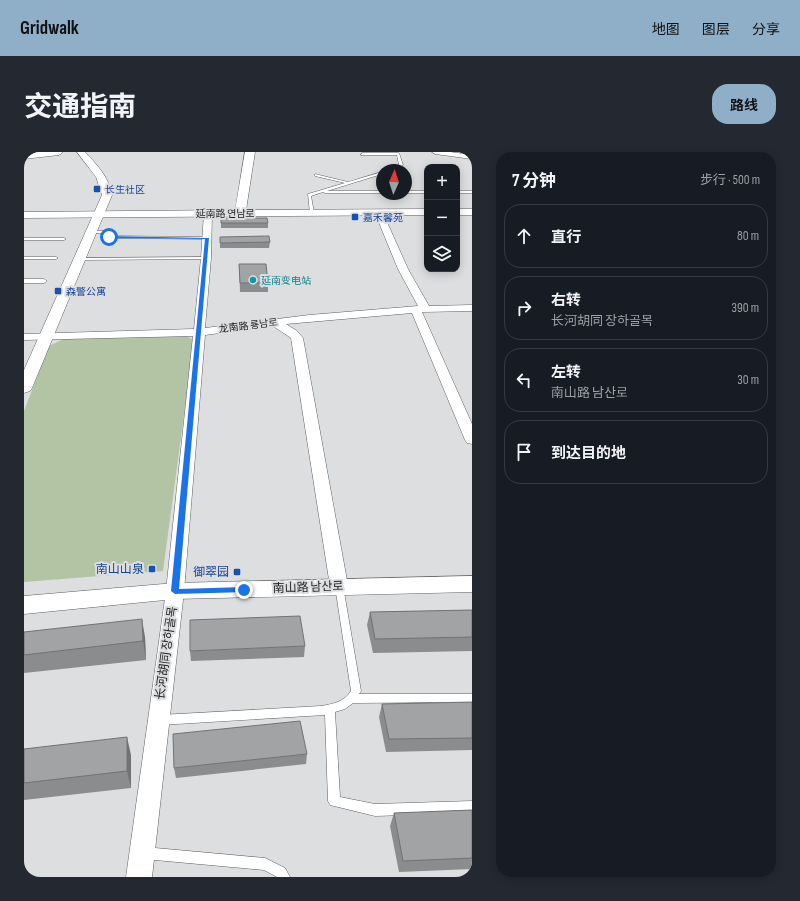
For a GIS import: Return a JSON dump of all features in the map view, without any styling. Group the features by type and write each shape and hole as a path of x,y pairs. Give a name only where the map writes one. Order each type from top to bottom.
{"main road":[{"path":"245,213 250,152"},
{"path":"245,213 259,152"},
{"name":"延南路 연남로","path":"24,215 424,212"},
{"path":"460,212 472,212"}],"street":[{"path":"24,156 59,152"},
{"path":"24,388 107,195 107,188 102,179 81,152"},
{"path":"435,152 472,157"},
{"name":"长河胡同 장하골목","path":"139,877 157,720 175,591 206,258 208,213"},
{"path":"379,213 420,309 472,440"},
{"name":"龙南路 룡남로","path":"24,337 198,332 274,322 420,309 472,308"},
{"path":"274,322 293,333 297,338 339,586"},
{"name":"南山路 남산로","path":"24,605 175,591 472,584"}],"lane":[{"path":"362,154 398,154 401,164"},
{"path":"316,175 348,183"},
{"path":"312,213 308,196 316,192 376,175"},
{"path":"316,192 376,192"},
{"path":"412,192 424,192"},
{"path":"460,192 472,192"},
{"path":"92,232 111,232 109,237 207,238"},
{"path":"24,239 64,239"},
{"path":"24,258 56,258"},
{"path":"80,258 206,258"},
{"path":"24,281 44,281"},
{"path":"339,586 356,691 353,699"},
{"path":"157,720 321,711 341,707 353,699 472,698"},
{"path":"330,709 334,801 375,810 472,807"},
{"path":"141,853 265,864 281,872 284,877"}],"green space":[{"path":"184,335 194,340 163,571 24,582 24,411 49,346 66,338 157,337"}],"building":[{"path":"221,218 267,218 268,223 221,223"},
{"path":"269,236 270,242 220,243 220,237"},
{"path":"239,264 266,264 268,283 240,283"},
{"path":"472,610 472,637 375,639 370,612"},
{"path":"300,616 305,646 190,651 190,620"},
{"path":"142,619 143,641 24,655 24,632"},
{"path":"472,702 472,738 389,739 382,704"},
{"path":"300,721 307,754 174,768 173,734"},
{"path":"127,737 127,771 24,783 24,749"},
{"path":"472,810 472,858 403,861 394,813"}],"place":[{"name":"长生社区","path":"97,189"},
{"name":"嘉禾馨苑","path":"355,217"},
{"name":"延南变电站","path":"253,280"},
{"name":"森警公寓","path":"58,291"},
{"name":"南山山泉","path":"152,569"},
{"name":"御翠园","path":"237,572"}],"route":[{"path":"109,237 207,238 175,591 244,590"}]}
